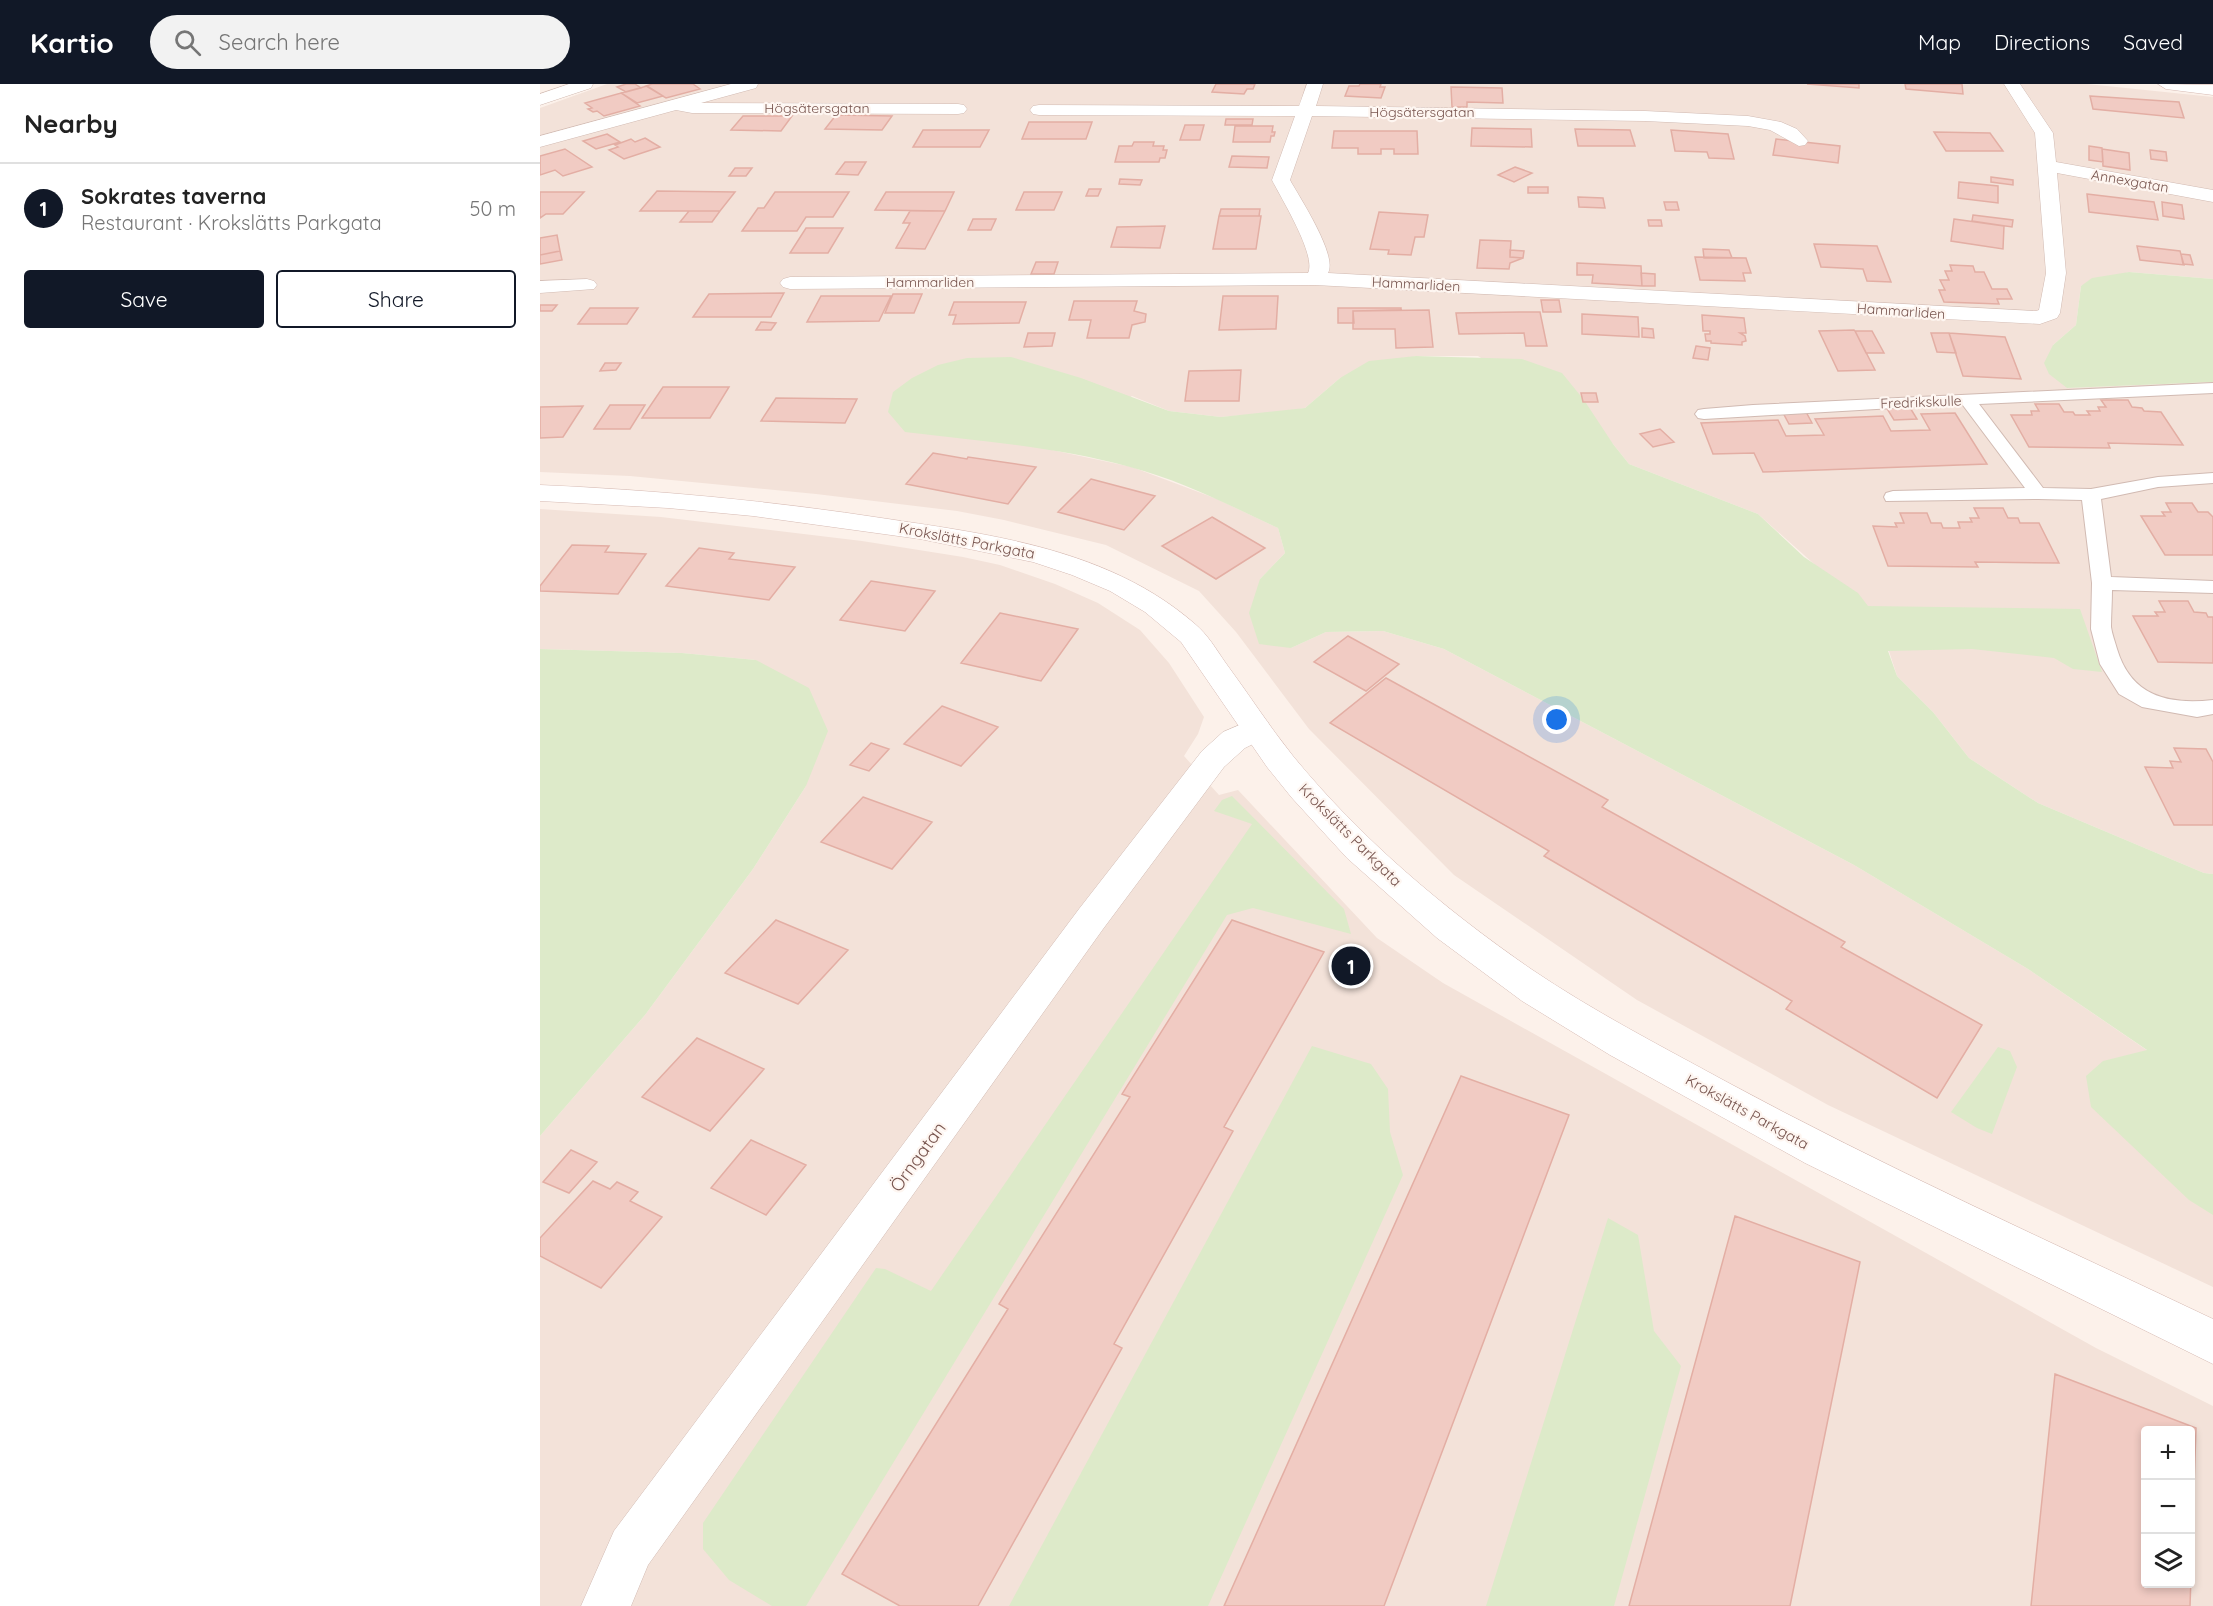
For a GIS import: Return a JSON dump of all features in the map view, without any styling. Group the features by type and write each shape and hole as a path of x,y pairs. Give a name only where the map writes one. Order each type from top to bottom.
{"street":[{"path":"540,100 585,84"},
{"path":"540,141 573,134 750,84"},
{"path":"1315,84 1281,180 1318,252 1321,268 1315,279"},
{"path":"2012,84 2044,132 2047,166"},
{"path":"2166,84 2213,90"},
{"name":"Högsätersgatan","path":"677,105 692,108 958,109"},
{"name":"Högsätersgatan","path":"1039,110 1465,112 1748,121 1775,126 1791,133 1799,141"},
{"path":"550,115 573,134"},
{"name":"Annexgatan","path":"2047,166 2213,196"},
{"name":"Hammarliden","path":"790,283 1315,279 2040,318 2049,313 2056,273 2047,166"},
{"path":"540,287 587,285"},
{"name":"Krokslätts Parkgata","path":"540,493 618,495 759,508 931,533 1057,560 1092,572 1129,591 1165,614 1192,636 1278,759 1319,808 1381,870 1457,933 1516,977 1587,1024 1788,1136 2213,1342"},
{"name":"Örngatan","path":"606,1606 631,1548 1134,861 1213,759 1234,740 1256,729"}],"lane":[{"path":"1967,399 2213,388"},
{"name":"Fredrikskulle","path":"1704,414 1967,399 2038,493"},
{"path":"1893,497 2038,493 2091,495 2158,482 2213,478"},
{"path":"2091,495 2102,583 2101,629 2111,664 2127,689 2150,702 2197,709 2213,708"},
{"path":"2102,583 2213,586"}],"shaded area":[{"path":"607,84 2087,84 2213,97 2213,279 2129,272 2081,286 2076,325 2053,345 2067,388 2213,382 2213,874 2204,873 2038,803 1969,758 1933,712 1897,676 1880,623 1758,514 1629,464 1613,444 1478,356 1416,356 1340,378 1305,408 1280,412 1221,417 1169,411 1132,396 1052,450 1132,467 1217,499 1278,528 1285,553 1260,579 1291,648 1326,632 1383,631 1444,649 1854,865 2028,969 2148,1051 2213,1062 2213,1287 1828,1105 1637,1000 1454,875 1309,729 1236,632 1199,591 1106,545 957,511 816,494 630,476 540,472 540,108"},
{"path":"540,509 661,517 862,541 963,557 1000,565 1055,584 1098,603 1140,630 1169,663 1204,717 1198,734 1184,756 1219,795 1238,790 1377,938 1443,983 2096,1348 2213,1406 2213,1606 540,1606 540,1136 645,1015 753,869 806,786 756,660 682,653 540,649"}],"green space":[{"path":"2129,272 2213,279 2213,382 2067,388 2049,374 2044,363 2053,345 2076,325 2081,286 2092,278"},
{"path":"1416,356 1522,359 1562,373 1629,464 1758,514 1804,557 1858,593 1868,606 2080,609 2102,672 2073,669 2054,658 1972,649 1888,651 1897,676 1933,712 1969,758 2038,803 2204,873 2213,874 2213,1215 2189,1200 2091,1107 2086,1076 2103,1061 2147,1050 2028,969 1854,865 1444,649 1383,631 1326,632 1291,648 1259,644 1249,613 1260,579 1285,553 1278,528 1205,494 1149,472 1075,454 905,432 888,412 893,392 912,378 938,365 967,358 1011,357 1081,378 1169,411 1221,417 1305,408 1340,378 1369,361"},
{"path":"540,649 682,653 756,660 809,688 828,731 806,786 753,869 645,1015 540,1136"},
{"path":"1232,796 1344,909 1351,934 1253,908 1227,915 806,1606 772,1606 729,1580 703,1549 703,1523 876,1268 885,1269 931,1291 1252,824 1214,811 1222,800"},
{"path":"1312,1046 1371,1064 1388,1089 1390,1132 1403,1175 1208,1606 1009,1606"},
{"path":"1998,1047 2010,1051 2017,1067 1992,1134 1977,1128 1951,1112"},
{"path":"1608,1218 1638,1235 1654,1331 1681,1366 1614,1606 1486,1606"}],"building":[{"path":"635,84 641,88 626,92 617,87"},
{"path":"693,84 700,89 666,98 646,86"},
{"path":"1216,84 1255,84 1253,89 1247,89 1244,94 1212,92"},
{"path":"1381,84 1380,87 1385,87 1381,98 1345,96 1349,86"},
{"path":"1807,84 1859,84 1859,88"},
{"path":"1905,84 1962,84 1963,94 1906,89"},
{"path":"647,86 663,96 637,103 621,93"},
{"path":"1451,87 1502,88 1503,103 1467,102 1467,107 1452,107"},
{"path":"621,93 640,106 604,116 588,109 592,108 585,103"},
{"path":"2090,96 2179,102 2184,118 2093,109"},
{"path":"836,115 892,116 882,130 825,129"},
{"path":"743,116 792,116 781,131 731,130"},
{"path":"1226,119 1253,119 1252,125 1225,125"},
{"path":"1029,122 1092,122 1086,139 1022,139"},
{"path":"1185,125 1204,125 1200,140 1180,140"},
{"path":"1235,126 1273,126 1272,132 1275,132 1270,142 1233,142"},
{"path":"1472,128 1531,129 1532,147 1471,146"},
{"path":"1575,129 1630,130 1635,146 1578,146"},
{"path":"923,130 989,130 980,147 913,147"},
{"path":"1671,130 1728,134 1734,159 1709,158 1707,152 1675,151"},
{"path":"1334,131 1417,131 1418,154 1394,154 1394,149 1381,149 1381,154 1358,154 1358,148 1332,148"},
{"path":"1934,132 1990,133 2003,151 1946,151"},
{"path":"607,134 620,142 596,149 583,141"},
{"path":"645,138 660,147 624,159 609,150 631,139 635,142"},
{"path":"1776,139 1840,146 1838,163 1773,155"},
{"path":"1134,142 1154,142 1153,146 1164,146 1163,150 1167,150 1165,158 1160,158 1159,162 1115,162 1119,146 1132,146"},
{"path":"2089,146 2102,148 2103,162 2089,160"},
{"path":"565,149 592,167 563,176 555,170 540,175 540,156"},
{"path":"2102,149 2129,153 2130,170 2103,166"},
{"path":"2150,150 2166,152 2167,161 2151,159"},
{"path":"1232,156 1269,157 1267,168 1229,167"},
{"path":"845,162 866,162 858,175 836,174"},
{"path":"1515,167 1532,173 1514,182 1498,175"},
{"path":"735,168 752,168 746,176 729,176"},
{"path":"1991,177 2013,180 2013,185 1991,182"},
{"path":"1120,179 1142,180 1140,185 1119,184"},
{"path":"1959,182 1998,186 1998,203 1958,198"},
{"path":"1528,187 1548,187 1548,193 1528,193"},
{"path":"1089,189 1101,189 1098,196 1086,196"},
{"path":"657,191 735,192 720,211 640,211"},
{"path":"540,192 584,192 563,214 546,214 540,218"},
{"path":"775,192 849,192 833,217 806,217 797,231 742,231 758,208 764,208"},
{"path":"886,192 954,192 945,211 875,210"},
{"path":"1024,192 1062,192 1054,210 1016,210"},
{"path":"2087,194 2154,202 2158,220 2089,212"},
{"path":"1578,197 1603,198 1605,208 1579,207"},
{"path":"1664,202 1677,202 1679,210 1666,210"},
{"path":"2162,202 2182,205 2184,219 2163,216"},
{"path":"1221,209 1260,209 1259,216 1219,216"},
{"path":"689,211 720,211 712,222 680,222"},
{"path":"910,211 945,211 925,249 896,248 910,223 903,223"},
{"path":"1379,212 1428,215 1424,237 1415,237 1411,255 1388,254 1389,250 1370,249"},
{"path":"1973,215 2013,220 2012,227 1972,221"},
{"path":"1219,216 1261,216 1256,249 1213,249"},
{"path":"973,219 996,219 991,230 968,230"},
{"path":"1954,219 2004,226 2003,249 1951,241"},
{"path":"1648,220 1661,220 1662,226 1649,226"},
{"path":"1165,226 1160,248 1111,247 1117,227"},
{"path":"806,228 843,228 828,253 790,253"},
{"path":"557,235 560,251 540,255 540,238"},
{"path":"1480,240 1511,241 1510,257 1523,258 1510,263 1509,269 1477,268"},
{"path":"1814,244 1877,246 1891,282 1867,281 1863,269 1821,267"},
{"path":"2137,246 2180,251 2184,265 2140,260"},
{"path":"1703,249 1729,250 1732,258 1704,258"},
{"path":"1510,250 1524,251 1523,258 1510,257"},
{"path":"560,251 562,260 540,264 540,255"},
{"path":"2181,254 2190,255 2193,265 2183,264"},
{"path":"1695,257 1746,258 1751,273 1743,273 1745,281 1700,280"},
{"path":"1036,262 1058,262 1054,274 1031,274"},
{"path":"1577,263 1641,266 1642,286 1592,283 1593,275 1577,275"},
{"path":"1950,265 1973,266 1975,272 1984,272 1992,289 2007,289 2012,299 1997,299 1999,304 1944,302 1939,290 1945,290 1940,280 1949,280 1945,271 1952,271"},
{"path":"1641,273 1655,274 1655,286 1642,286"},
{"path":"784,293 771,317 693,317 709,294"},
{"path":"893,294 922,294 914,313 885,313"},
{"path":"821,296 891,296 879,321 807,322"},
{"path":"1223,296 1278,296 1276,329 1219,330"},
{"path":"1541,300 1559,300 1561,312 1543,312"},
{"path":"1074,301 1137,301 1134,311 1146,314 1145,322 1132,325 1129,338 1087,338 1091,320 1069,320"},
{"path":"954,302 1026,302 1019,323 953,324 956,315 949,315"},
{"path":"540,305 557,305 552,311 540,311"},
{"path":"590,308 638,308 627,324 578,324"},
{"path":"1338,308 1401,308 1401,310 1353,311 1354,323 1338,323"},
{"path":"1429,310 1433,347 1396,348 1395,329 1353,329 1353,311"},
{"path":"1540,312 1547,346 1526,346 1524,333 1459,334 1456,313"},
{"path":"1582,314 1638,317 1639,337 1582,334"},
{"path":"1702,315 1744,318 1746,333 1740,333 1745,336 1746,341 1742,342 1742,345 1706,341 1705,334 1710,334 1710,331 1703,331"},
{"path":"761,322 776,323 771,330 756,330"},
{"path":"1642,328 1653,329 1654,338 1642,337"},
{"path":"1854,330 1875,370 1838,371 1819,331"},
{"path":"1855,331 1872,331 1884,353 1866,353"},
{"path":"1028,333 1055,333 1052,346 1024,347"},
{"path":"1931,333 1949,333 1956,353 1937,352"},
{"path":"1949,333 2005,337 2021,379 1963,376"},
{"path":"1696,346 1710,348 1708,360 1693,358"},
{"path":"605,363 621,363 616,370 600,371"},
{"path":"1241,370 1239,401 1185,401 1189,371"},
{"path":"663,387 729,387 710,418 642,418"},
{"path":"1581,393 1596,393 1598,402 1583,402"},
{"path":"776,398 857,399 845,423 761,421"},
{"path":"2101,400 2128,400 2132,407 2142,408 2144,411 2161,412 2183,445 2108,443 2110,448 2029,447 2011,415 2032,415 2031,411 2039,411 2035,404 2059,404 2064,412 2090,415 2087,411 2100,411 2098,407 2106,407"},
{"path":"610,405 645,405 630,429 594,429"},
{"path":"583,406 563,437 540,438 540,407"},
{"path":"1909,406 1917,419 1894,420 1886,407"},
{"path":"1805,410 1812,423 1789,424 1782,411"},
{"path":"1955,413 1987,464 1763,472 1754,453 1713,454 1701,423 1778,420 1786,436 1824,435 1815,419 1883,416 1891,431 1930,430 1921,414"},
{"path":"1660,429 1674,442 1653,447 1640,434"},
{"path":"933,453 1036,467 1008,504 906,484"},
{"path":"1091,479 1155,496 1124,530 1058,512"},
{"path":"2166,503 2192,503 2198,512 2208,512 2213,517 2213,555 2165,555 2141,516 2165,516 2162,512 2171,512"},
{"path":"1974,508 2003,508 2008,518 2018,518 2020,523 2039,523 2059,563 1975,562 1978,567 1888,566 1873,526 1897,527 1895,523 1904,523 1900,513 1927,513 1931,523 1941,523 1943,528 1960,528 1958,522 1972,522 1970,518 1979,518"},
{"path":"1212,517 1265,548 1216,579 1162,546"},
{"path":"572,545 609,546 605,552 646,554 618,594 540,591 540,586"},
{"path":"699,548 734,553 729,559 795,567 769,600 666,586"},
{"path":"871,581 935,591 905,631 840,620"},
{"path":"2159,601 2188,601 2194,612 2206,613 2208,617 2213,617 2213,663 2158,662 2133,616 2158,616 2155,612 2165,612"},
{"path":"1000,613 1078,629 1041,681 961,663"},
{"path":"1348,636 1399,664 1366,691 1314,662"},
{"path":"1386,678 1608,800 1602,807 1845,942 1841,947 1982,1025 1937,1098 1786,1009 1792,1001 1544,856 1549,851 1330,723"},
{"path":"942,706 998,727 961,766 904,744"},
{"path":"871,743 889,749 869,771 850,765"},
{"path":"2174,748 2206,749 2213,762 2213,825 2174,825 2145,767 2173,768 2170,761 2181,762"},
{"path":"863,797 932,822 892,869 821,842"},
{"path":"776,920 848,950 798,1004 725,973"},
{"path":"1232,920 1324,952 1224,1127 1233,1131 1114,1344 1122,1348 978,1606 900,1606 842,1574 1008,1309 999,1304 1130,1097 1122,1094"},
{"path":"697,1038 764,1069 710,1131 642,1097"},
{"path":"1461,1076 1569,1115 1384,1606 1224,1606"},
{"path":"751,1140 806,1165 766,1215 711,1188"},
{"path":"571,1150 597,1162 569,1193 543,1182"},
{"path":"593,1181 610,1189 617,1182 638,1192 630,1201 662,1217 601,1288 540,1256 540,1238"},
{"path":"1735,1216 1860,1262 1790,1606 1629,1606"},
{"path":"2055,1374 2191,1426 2141,1426 2141,1588 2191,1588 2190,1606 2031,1606"}],"place":[{"name":"Sokrates taverna","path":"1351,966"}]}
